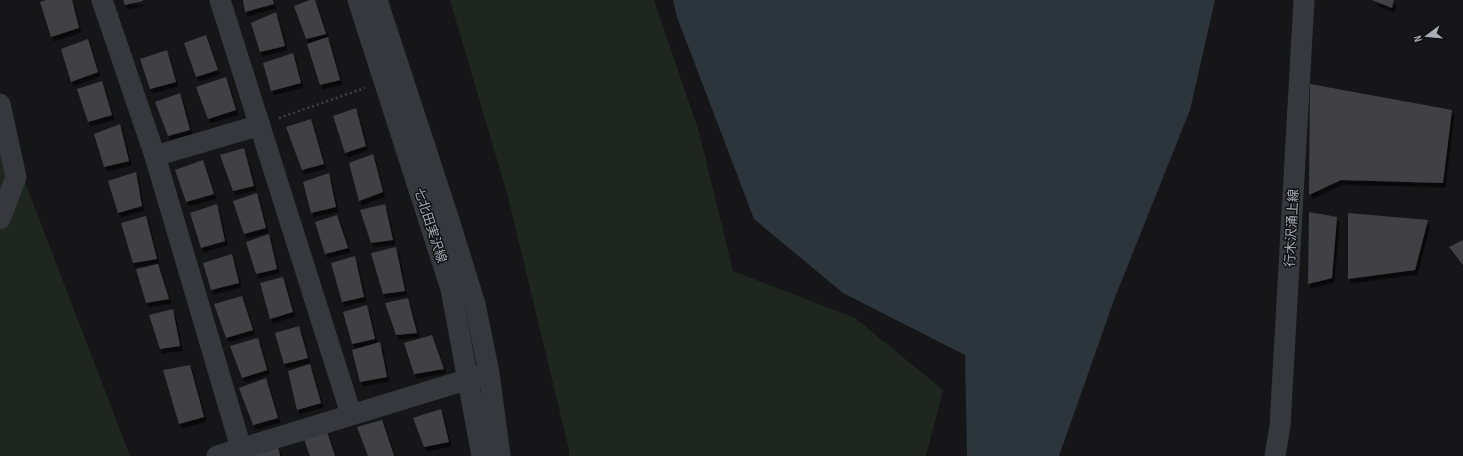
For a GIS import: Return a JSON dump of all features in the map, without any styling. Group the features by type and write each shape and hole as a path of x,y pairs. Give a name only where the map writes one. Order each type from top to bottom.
{"street":[{"path":"102,0 155,156 242,448"},
{"path":"220,0 351,414"},
{"name":"七北田実沢線","path":"358,0 451,289 482,456"},
{"path":"377,0 475,304 488,372 500,456"},
{"name":"行木沢涌上線","path":"1275,456 1280,426 1304,0"},
{"path":"0,104 16,177 0,219"},
{"path":"155,156 260,125"},
{"path":"217,456 488,372"}],"path":[{"path":"260,125 368,87"}],"shaded area":[{"path":"450,0 654,0 699,132 733,271 855,318 943,390 926,456 569,456 569,450 508,197"},
{"path":"673,0 1215,0 1190,110 1114,300 1059,456 967,456 965,355 843,293 754,219 677,17"},
{"path":"0,117 130,456 0,456"}],"building":[{"path":"46,0 72,0 79,28 51,37 40,2"},
{"path":"123,0 143,0 143,1 125,5"},
{"path":"243,0 273,0 274,4 245,12"},
{"path":"310,0 315,0 326,34 306,39 294,6"},
{"path":"1372,0 1394,0 1392,8"},
{"path":"276,12 285,46 260,52 251,23"},
{"path":"206,35 218,70 196,77 184,43"},
{"path":"328,37 340,80 320,85 307,44"},
{"path":"88,39 98,72 71,82 61,49"},
{"path":"167,50 176,82 150,89 140,59"},
{"path":"293,53 301,83 271,91 263,63"},
{"path":"226,77 236,110 208,119 196,87"},
{"path":"102,81 112,115 88,122 77,89"},
{"path":"1310,84 1452,110 1443,183 1341,180 1309,195"},
{"path":"180,93 190,130 168,136 155,102"},
{"path":"356,108 366,146 345,153 333,116"},
{"path":"311,119 324,164 302,170 286,127"},
{"path":"120,124 129,161 104,167 94,134"},
{"path":"244,148 254,186 233,191 220,155"},
{"path":"373,154 383,192 359,201 349,163"},
{"path":"203,160 214,194 186,202 175,170"},
{"path":"136,172 142,206 118,213 108,181"},
{"path":"329,173 336,207 311,213 303,182"},
{"path":"257,193 266,228 244,234 233,201"},
{"path":"217,204 225,241 201,248 190,213"},
{"path":"385,204 393,240 371,243 360,210"},
{"path":"1309,212 1337,217 1332,278 1308,284"},
{"path":"1348,213 1428,220 1415,270 1348,279"},
{"path":"337,215 348,248 325,254 315,222"},
{"path":"146,216 157,259 133,263 121,223"},
{"path":"269,234 277,269 256,274 246,242"},
{"path":"1463,240 1463,265 1449,247"},
{"path":"396,247 405,291 383,294 371,253"},
{"path":"232,254 239,283 211,290 203,263"},
{"path":"355,256 364,297 342,302 331,263"},
{"path":"158,264 169,299 146,303 136,269"},
{"path":"283,277 293,312 270,319 260,283"},
{"path":"242,296 253,330 226,338 214,304"},
{"path":"408,298 417,333 396,335 385,303"},
{"path":"367,305 375,339 352,344 343,312"},
{"path":"173,309 180,346 160,349 149,315"},
{"path":"299,326 308,358 284,364 275,333"},
{"path":"432,335 444,369 414,374 404,343"},
{"path":"258,338 267,370 242,378 230,346"},
{"path":"380,342 387,377 360,382 352,350"},
{"path":"310,364 321,403 297,410 288,371"},
{"path":"190,365 204,417 179,424 163,370"},
{"path":"266,378 278,418 253,425 239,388"},
{"path":"441,409 449,442 424,447 413,418"},
{"path":"382,420 394,456 368,456 357,427"},
{"path":"327,432 335,456 310,456 304,439"},
{"path":"278,447 280,456 250,456"}]}
